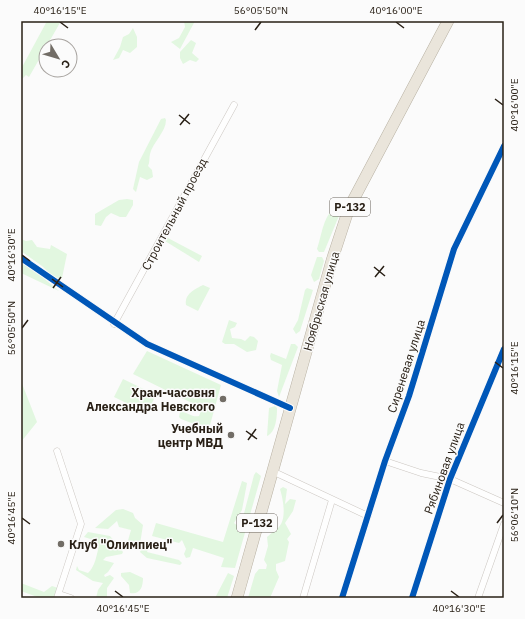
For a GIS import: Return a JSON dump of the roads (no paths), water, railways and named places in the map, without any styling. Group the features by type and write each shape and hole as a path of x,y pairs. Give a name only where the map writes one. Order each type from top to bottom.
{"highway":[{"name":"Ноябрьская улица","path":"236,598 332,260 349,208 448,21"}],"street":[{"name":"Строительный проезд","path":"114,324 234,105"},
{"name":"Сиреневая улица","path":"342,598 385,461 409,396 454,249 504,146"},
{"path":"21,258 114,324 147,344 290,408"},
{"name":"Рябиновая улица","path":"412,598 450,479 504,349"},
{"path":"57,451 81,524 58,596 71,598"},
{"path":"385,461 421,473 450,479 504,503"},
{"path":"272,471 368,516"},
{"path":"303,598 332,500"},
{"path":"478,598 504,524"}],"place":[{"name":"Храм-часовня Александра Невского","path":"223,399"},
{"name":"Учебный центр МВД","path":"231,435"},
{"name":"Клуб \"Олимпиец\"","path":"61,544"}]}
